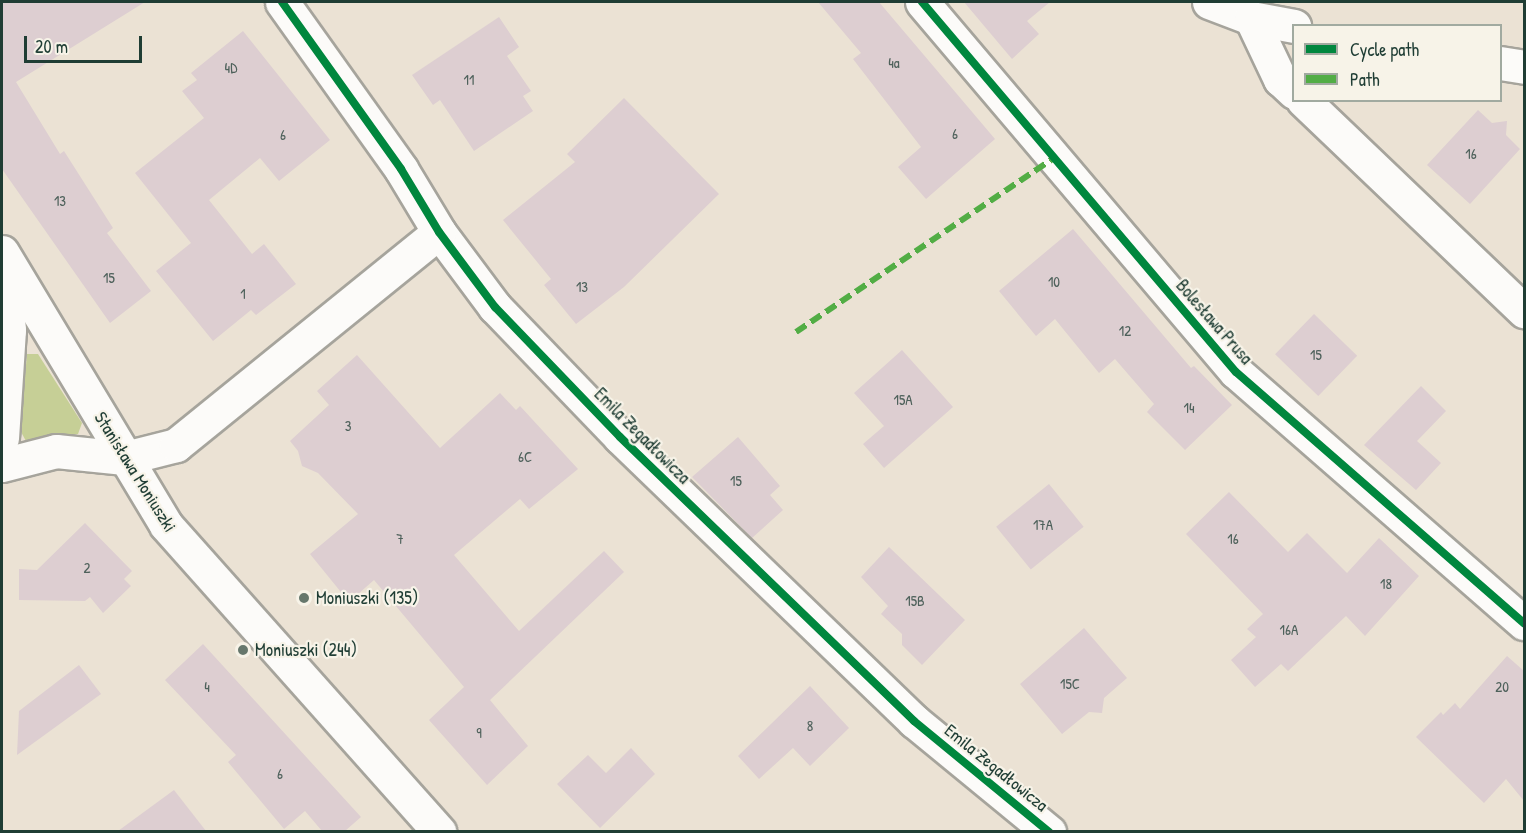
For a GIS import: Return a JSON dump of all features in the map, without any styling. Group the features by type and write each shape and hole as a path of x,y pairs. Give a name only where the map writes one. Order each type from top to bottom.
{"street":[{"name":"Emila Zegadłowicza","path":"282,2 401,169 439,232 495,306 620,437 914,721 1049,831"},
{"name":"Bolesława Prusa","path":"922,2 1236,372 1524,623"},
{"path":"1209,2 1251,18 1292,26"},
{"path":"1251,18 1280,80 1292,91"},
{"path":"1502,63 1524,67"},
{"path":"1305,102 1524,311"},
{"path":"2,465 56,451 125,458 176,445 439,232"},
{"path":"2,252 9,330 2,438"},
{"name":"Stanisława Moniuszki","path":"2,252 166,525 440,831"}],"green space":[{"path":"27,354 38,354 82,423 78,434 27,443 20,430"}],"building":[{"path":"2,2 145,2 16,82 60,154 64,151 113,228 107,233 151,291 110,323 2,169"},
{"path":"818,2 879,2 995,139 926,199 898,167 921,147 853,59 861,53"},
{"path":"964,2 1050,2 1027,21 1039,34 1012,59"},
{"path":"499,17 519,47 507,56 531,91 523,96 533,111 474,151 440,100 433,105 412,75"},
{"path":"243,31 330,140 279,181 260,158 209,200 252,254 264,244 296,284 256,315 251,310 213,341 156,271 191,243 135,173 204,118 182,91 197,80 191,73"},
{"path":"624,98 719,194 624,287 576,324 544,285 551,279 503,220 575,162 567,154"},
{"path":"1478,110 1492,123 1507,121 1506,135 1520,149 1470,204 1427,165"},
{"path":"1073,229 1191,368 1194,366 1232,405 1185,450 1147,412 1154,404 1115,359 1099,373 1055,319 1036,336 999,291"},
{"path":"1314,314 1357,356 1318,396 1275,354"},
{"path":"902,350 953,407 884,468 863,444 884,426 854,393"},
{"path":"357,355 440,448 500,393 516,410 520,406 578,469 529,509 520,499 454,555 519,631 604,551 624,572 490,700 528,746 487,785 429,720 464,687 374,580 349,602 310,554 358,514 318,473 302,466 298,451 290,441 329,405 317,391"},
{"path":"1421,386 1446,411 1417,441 1441,463 1416,490 1364,445"},
{"path":"738,437 780,486 770,495 783,510 752,538 692,477"},
{"path":"1049,484 1084,527 1031,570 996,527"},
{"path":"1229,492 1288,552 1307,533 1347,573 1379,538 1419,576 1365,636 1346,616 1288,671 1281,664 1255,687 1231,660 1256,637 1247,629 1263,614 1186,534"},
{"path":"85,523 132,571 124,579 131,586 103,613 90,597 85,601 19,600 19,569 37,570"},
{"path":"889,547 965,620 922,665 902,645 902,634 881,614 888,606 861,577"},
{"path":"1084,628 1127,678 1104,698 1102,713 1089,712 1062,734 1020,684"},
{"path":"203,644 361,817 345,831 322,831 305,811 284,829 228,762 236,755 165,680"},
{"path":"1507,656 1524,671 1524,801 1506,779 1484,803 1416,737 1441,712 1443,715 1455,703 1460,709"},
{"path":"79,665 101,694 17,755 19,711"},
{"path":"810,686 849,728 810,766 793,748 759,779 738,756"},
{"path":"631,748 655,774 600,828 557,784 588,755 606,773"},
{"path":"174,790 206,831 118,831"}],"marked path":[{"path":"796,332 1054,158"}],"cycle path":[{"path":"282,2 401,169 439,232 495,307 620,437 914,721 1049,832"},
{"path":"922,2 1236,372 1524,623"}],"place":[{"name":"Moniuszki (135)","path":"304,598"},
{"name":"Moniuszki (244)","path":"243,650"}]}
